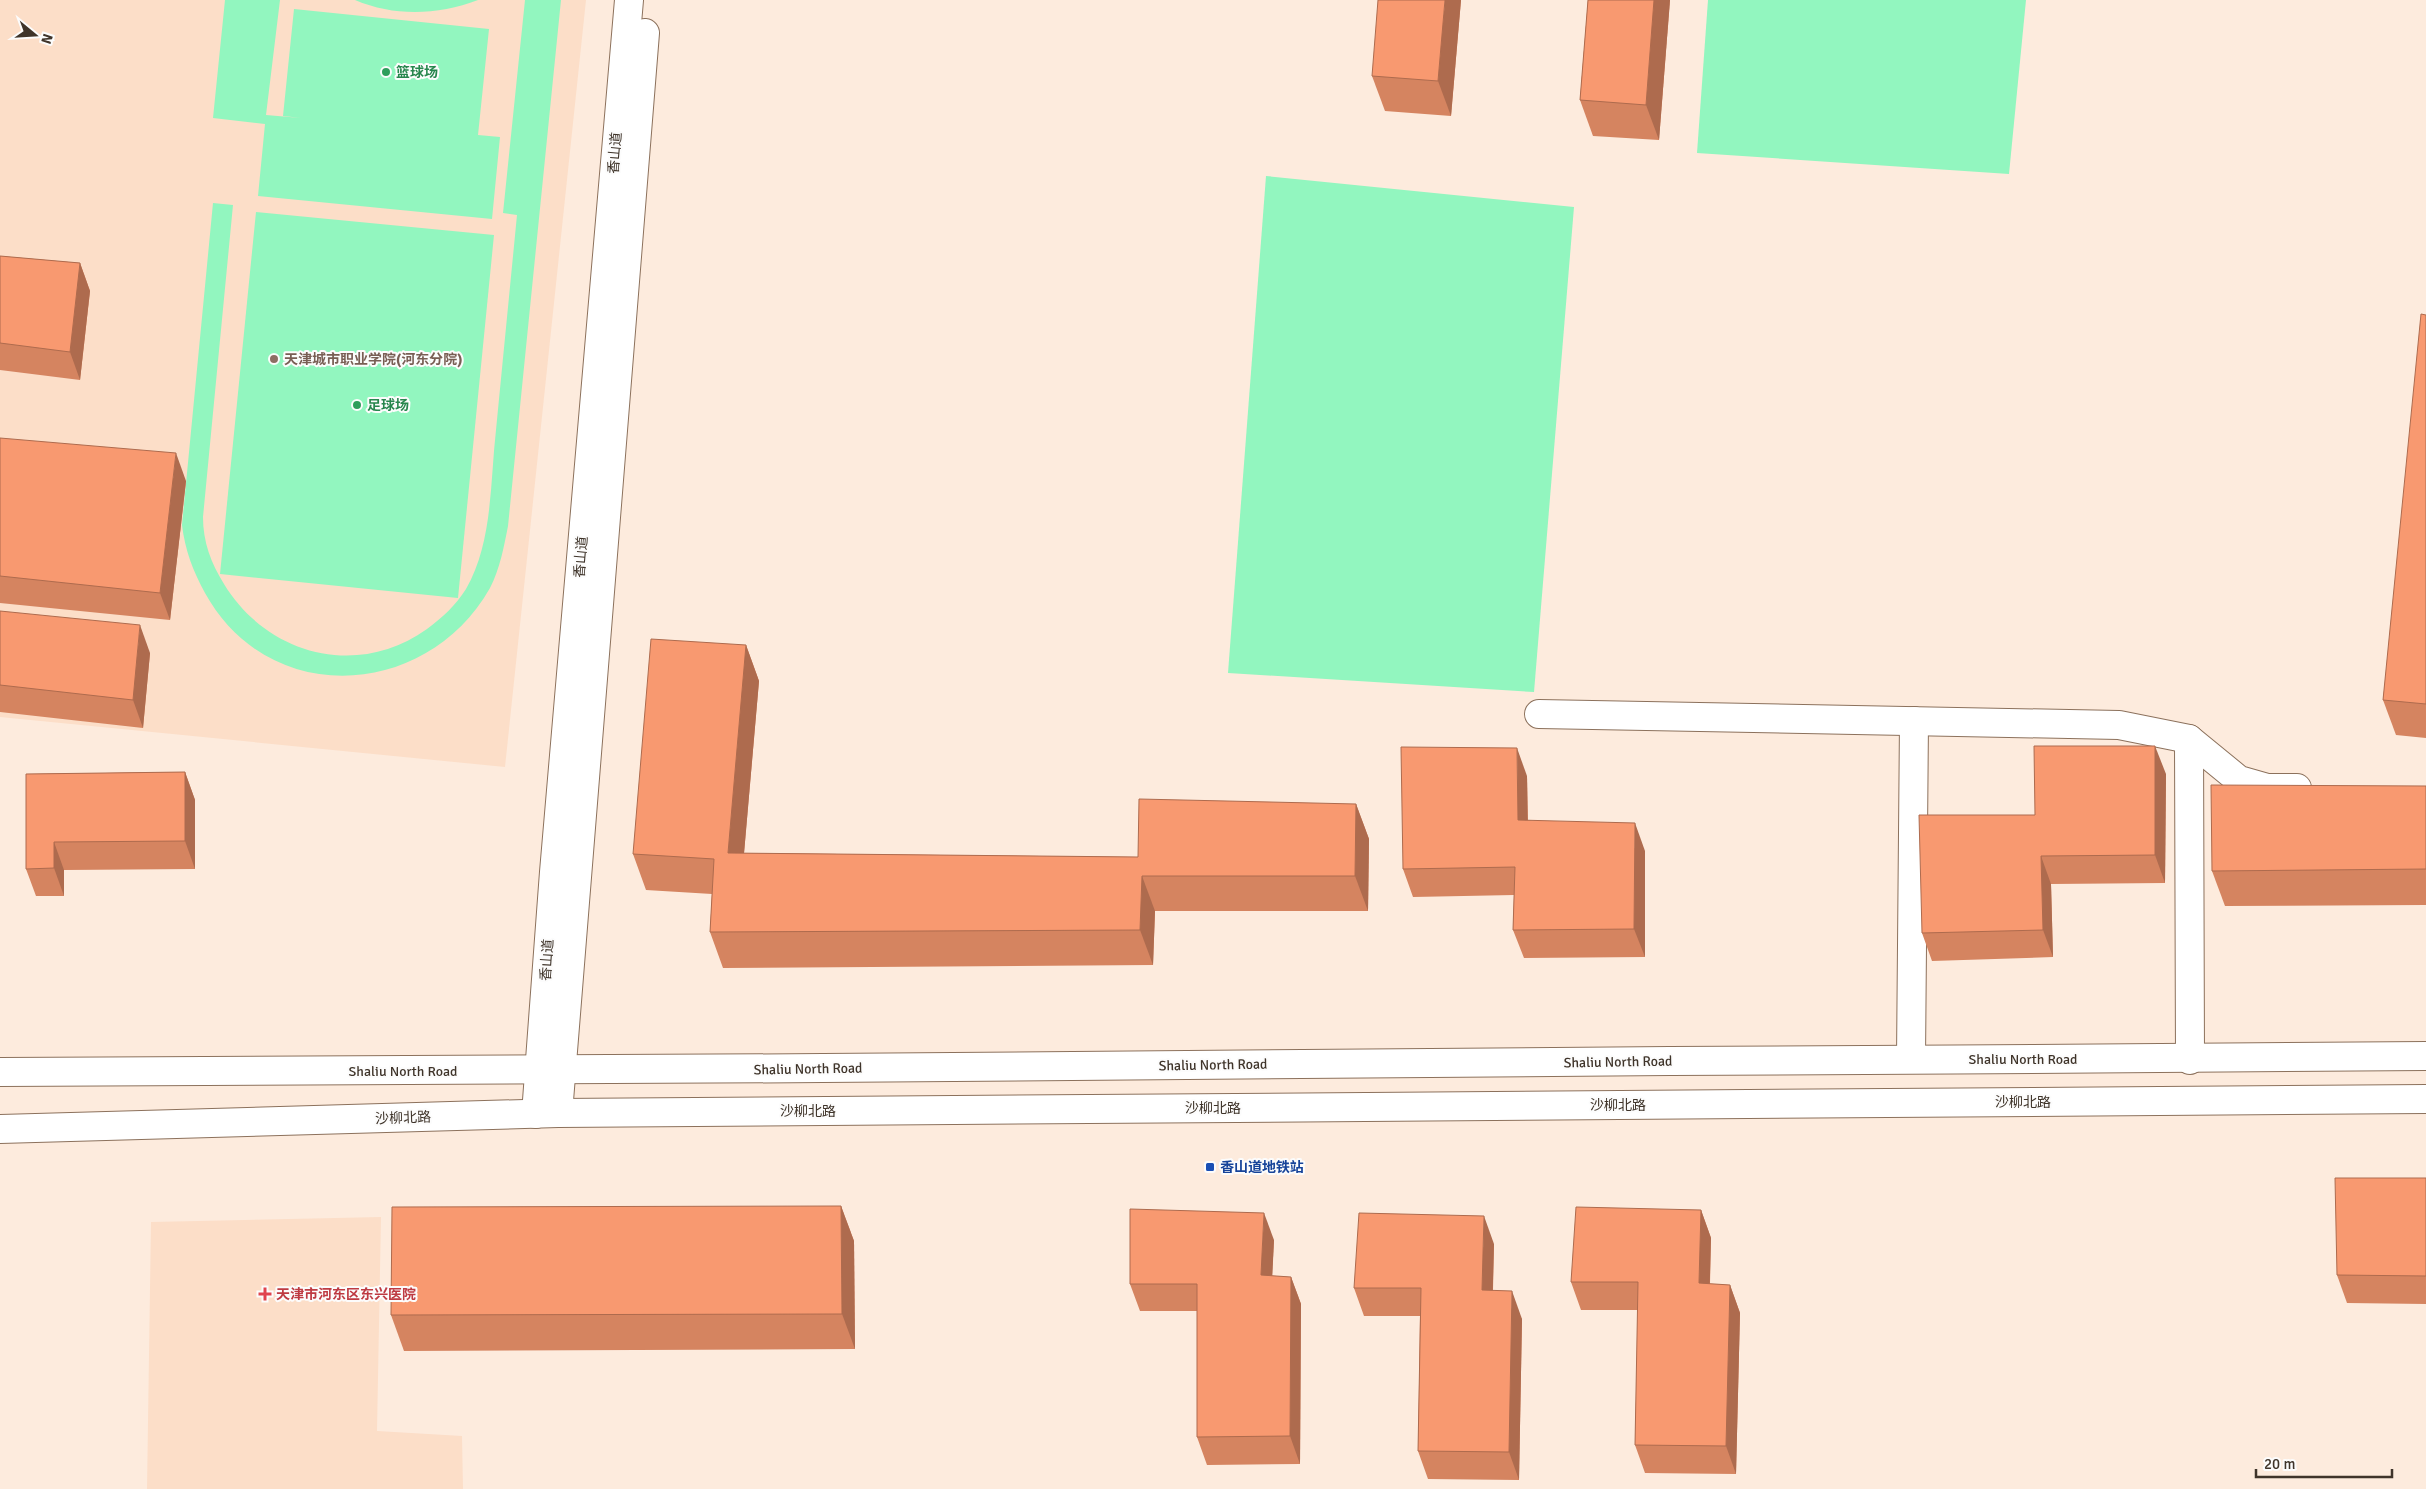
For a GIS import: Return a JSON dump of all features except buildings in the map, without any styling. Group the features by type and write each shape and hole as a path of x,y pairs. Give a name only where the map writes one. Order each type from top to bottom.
{"main road":[{"name":"香山道","path":"547,1114 628,0"},
{"name":"香山道","path":"549,1071 648,0"},
{"path":"1539,714 2119,725 2189,739 2239,780 2267,788 2326,789"},
{"path":"1911,1059 1914,721"},
{"path":"2189,739 2190,1060"},
{"name":"Shaliu North Road","path":"0,1072 549,1071 1911,1059 2190,1060 2426,1056"},
{"name":"沙柳北路","path":"0,1129 547,1114 2426,1099"}],"shaded area":[{"name":"天津城市职业学院(河东分院)","path":"0,0 586,0 505,767 0,717"},
{"name":"天津市河东区东兴医院","path":"381,1217 377,1431 462,1436 463,1489 147,1489 151,1222"}],"green space":[{"path":"225,0 280,0 266,115 301,118 283,116 294,9 489,29 478,135 500,137 492,219 258,196 265,124 213,118"},
{"path":"355,0 478,0 448,9 416,12 385,9"},
{"path":"525,0 561,0 508,526 499,565 490,588 462,625 428,652 389,669 348,676 307,672 268,657 233,631 205,593 190,560 183,534 182,525 213,203 233,205 203,517 206,544 215,568 242,608 264,628 289,643 316,652 344,655 372,653 400,644 433,625 462,595 475,571 486,532 517,215 503,213"},
{"path":"1708,0 2026,0 2009,174 1697,153"},
{"path":"1266,176 1574,207 1534,692 1228,673"},
{"name":"足球场","path":"256,212 494,235 458,598 220,574"}],"place":[{"name":"篮球场","path":"386,72"},
{"name":"天津城市职业学院(河东分院)","path":"274,359"},
{"name":"足球场","path":"357,405"},
{"name":"香山道地铁站","path":"1210,1167"},
{"name":"天津市河东区东兴医院","path":"265,1294"}]}
